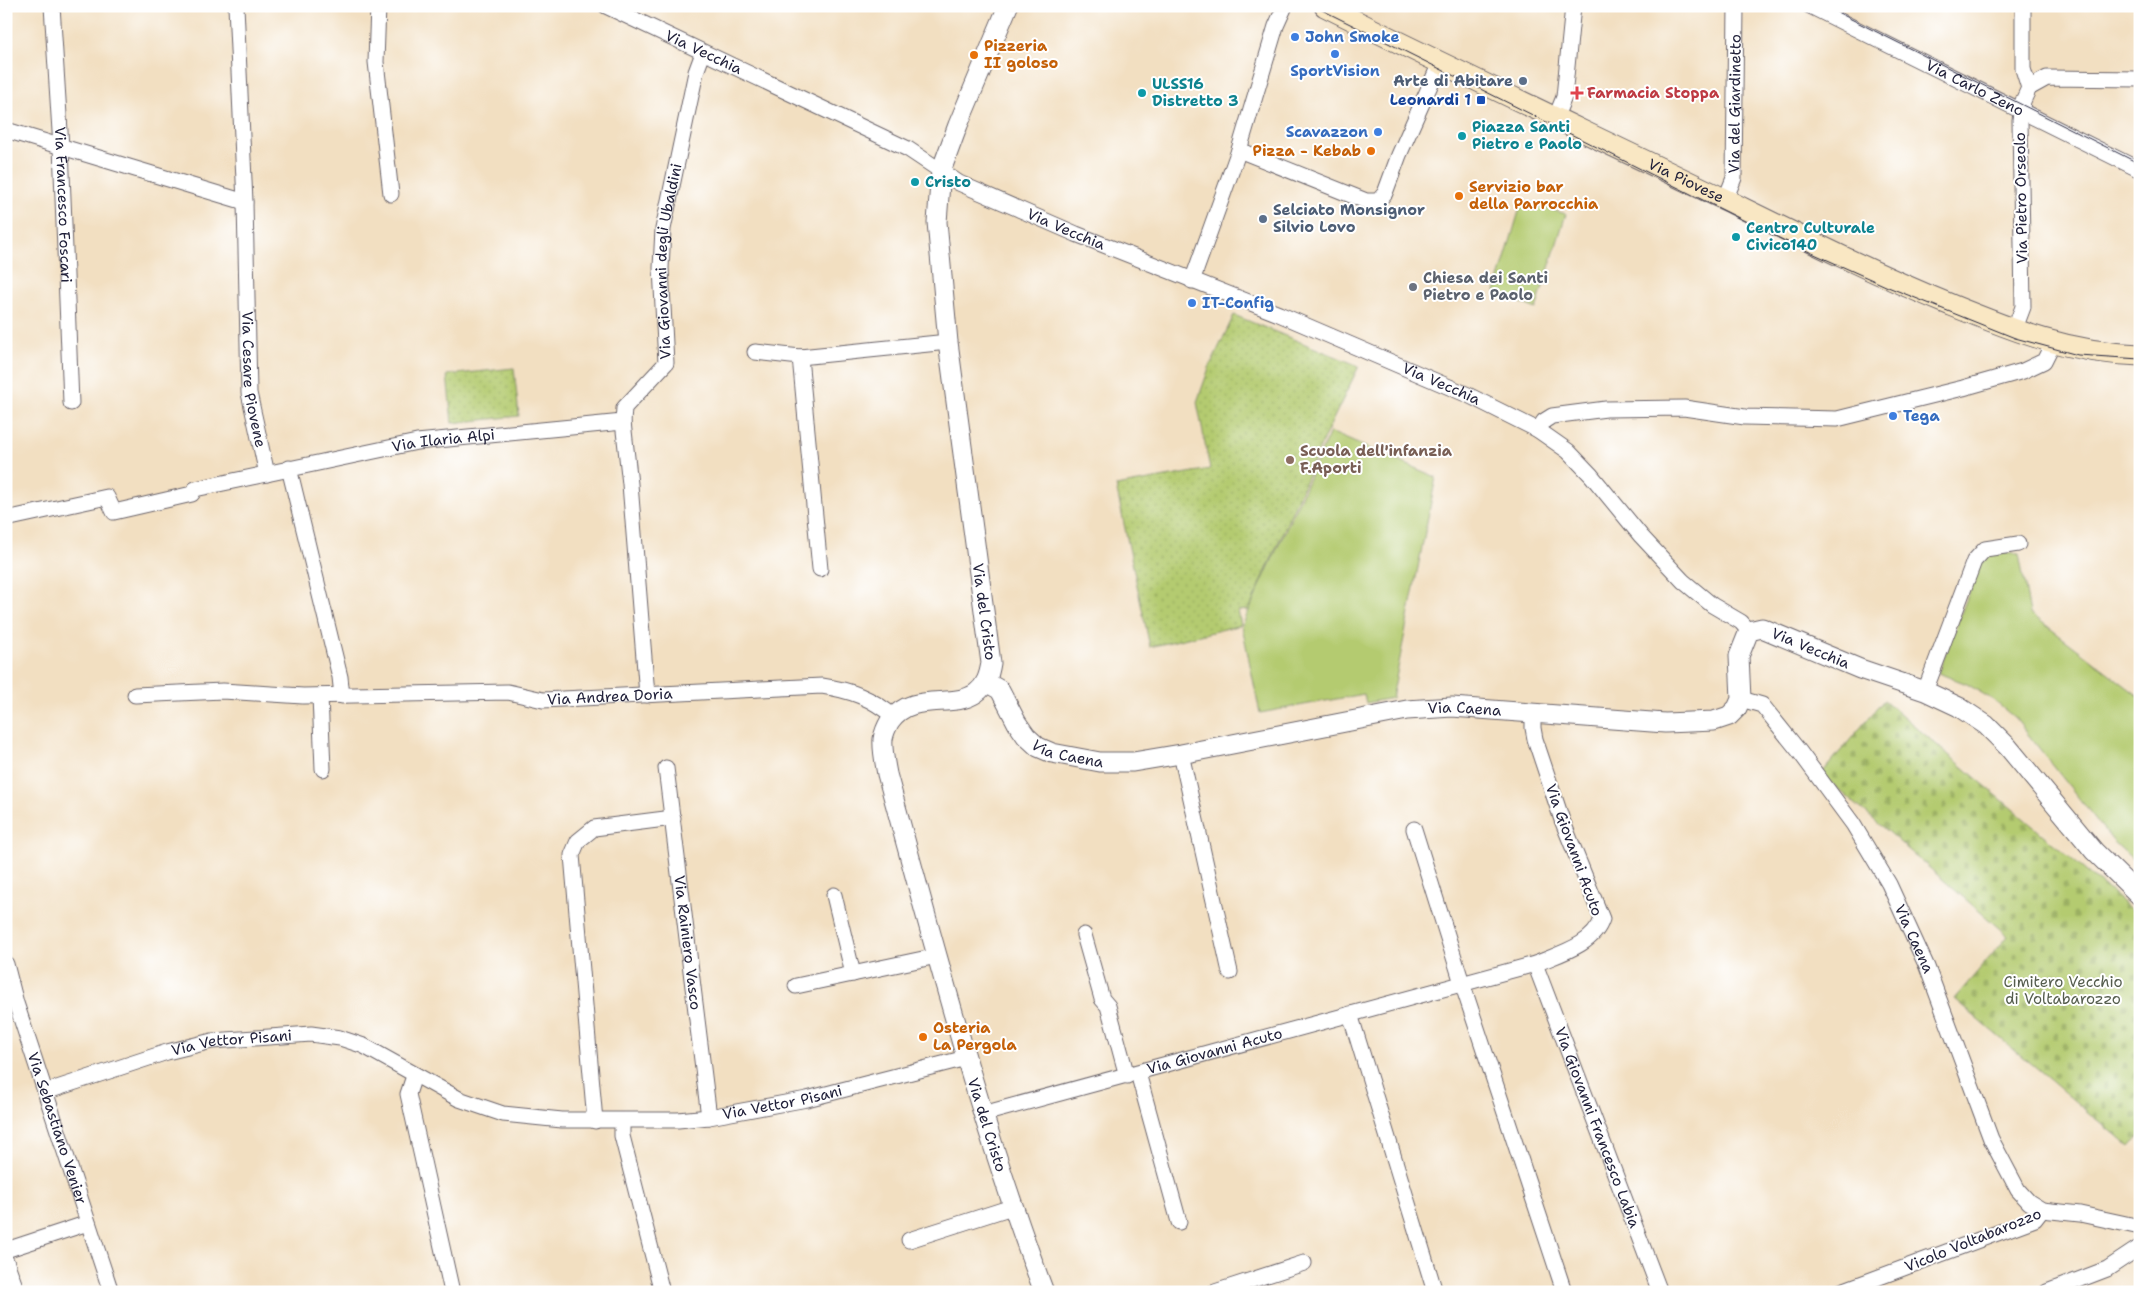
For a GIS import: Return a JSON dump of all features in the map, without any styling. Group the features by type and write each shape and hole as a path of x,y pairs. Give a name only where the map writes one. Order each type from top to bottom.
{"main road":[{"name":"Via Piovese","path":"1325,6 1893,281 2014,330 2053,343 2084,350 2140,355"}],"street":[{"name":"Via Francesco Foscari","path":"52,6 61,147 71,403"},
{"name":"Via Cesare Piovene","path":"236,6 245,202 249,393 267,474"},
{"path":"378,6 376,62 391,194"},
{"name":"Via Vecchia","path":"606,6 908,149 960,183 1076,234 1265,309 1468,395 1538,430 1568,451 1591,475 1641,536 1683,581 1712,605 1741,622 1749,631 1762,628 1860,669 1925,690 1959,707 1986,725 2008,747 2094,851 2140,896"},
{"name":"Via del Cristo","path":"1008,6 958,124 941,171 937,204 937,236 948,342 991,663 986,682 978,692 969,697 916,704 904,708 888,725 883,738 887,774 966,1058 1012,1207 1044,1292"},
{"path":"1192,281 1239,150 1276,26 1285,6"},
{"path":"1555,119 1564,97 1573,6"},
{"name":"Via del Giardinetto","path":"1725,200 1734,178 1736,6"},
{"name":"Via Carlo Zeno","path":"1810,6 2140,170"},
{"path":"2023,6 2023,69 2029,88 2046,78 2140,80"},
{"name":"Via Giovanni degli Ubaldini","path":"622,422 624,408 666,363 661,268 663,229 696,72 703,53"},
{"path":"1239,150 1366,202 1378,201 1385,193 1399,155 1440,63"},
{"name":"Via Pietro Orseolo","path":"2014,330 2023,307 2021,110 2029,88"},
{"path":"6,130 245,202"},
{"path":"755,352 800,357 948,342"},
{"path":"1538,430 1552,416 1606,409 1684,408 1745,417 1837,419 2023,371 2044,361 2053,343"},
{"path":"800,357 820,569"},
{"path":"622,422 630,484 648,695"},
{"name":"Via Ilaria Alpi","path":"267,474 418,442 622,422"},
{"path":"289,468 340,677 342,696"},
{"path":"6,519 107,498 114,512 192,494 195,489 267,474"},
{"path":"1925,690 1974,561 1985,549 2018,544"},
{"path":"1741,699 1739,656 1749,631"},
{"name":"Via Caena","path":"986,682 1000,690 1017,723 1026,736 1038,747 1052,753 1100,762 1133,762 1181,754 1407,710 1493,709 1533,714 1666,723 1714,721 1729,716 1737,708 1741,699 1762,705 1809,764 1866,844 1889,884 1910,925 1991,1139 2018,1190 2029,1202 2042,1210"},
{"name":"Via Andrea Doria","path":"135,695 223,691 320,696 508,692 544,700 822,686 838,688 872,700 894,717"},
{"path":"320,696 324,769"},
{"name":"Via Giovanni Acuto","path":"983,1114 1535,964 1579,945 1596,932 1602,919 1562,820 1535,739 1532,728 1533,714"},
{"path":"1181,754 1230,972"},
{"name":"Via Rainiero Vasco","path":"666,768 708,1116"},
{"path":"595,1121 572,855 578,841 594,828 673,818"},
{"path":"1414,829 1462,983 1563,1288"},
{"path":"834,895 853,974"},
{"name":"Via Giovanni Acuto","path":"1084,935 1102,999 1108,1006 1132,1075 1179,1222"},
{"path":"796,986 937,956"},
{"name":"Via Sebastiano Venier","path":"6,964 16,1003 111,1292"},
{"name":"Via Giovanni Francesco Labia","path":"1535,964 1660,1292"},
{"path":"1350,1014 1435,1292"},
{"name":"Via Vettor Pisani","path":"45,1092 167,1052 212,1041 311,1034 340,1038 364,1046 391,1059 414,1076 459,1099 503,1114 532,1118 595,1121 678,1120 807,1099 966,1058"},
{"path":"414,1076 408,1094 452,1292"},
{"path":"622,1121 622,1136 661,1288"},
{"path":"909,1240 1012,1207"},
{"name":"Vicolo Voltabarozzo","path":"1839,1292 2035,1219 2042,1210 2080,1214 2140,1227"},
{"path":"6,1250 88,1223"},
{"path":"2047,1292 2107,1269 2140,1247"},
{"path":"6,1261 17,1292"},
{"path":"1215,1292 1232,1289 1304,1263"}],"green space":[{"path":"1522,201 1566,214 1536,309 1495,292"},
{"path":"1234,315 1359,366 1325,436 1249,610 1238,611 1241,625 1150,647 1116,486 1210,469 1197,402 1209,368"},
{"path":"514,368 519,416 452,423 447,375"},
{"path":"1330,432 1436,477 1392,698 1366,703 1364,694 1260,713 1242,626"},
{"path":"1992,553 2019,554 2030,613 2140,697 2140,866 2113,841 2015,718 1993,700 1967,684 1938,673 1980,564"},
{"name":"Cimitero Vecchio di Voltabarozzo","path":"1884,700 2140,917 2140,1135 2129,1147 1954,999 2008,936 1821,774"}],"tram line":[{"path":"1314,6 1783,240 1888,287 2015,338 2078,355 2140,359"},
{"path":"1825,6 2140,164"}],"place":[{"name":"John Smoke","path":"1295,37"},
{"name":"SportVision","path":"1335,54"},
{"name":"Pizzeria II goloso","path":"974,55"},
{"name":"Arte di Abitare","path":"1523,81"},
{"name":"ULSS16 Distretto 3","path":"1142,93"},
{"name":"Farmacia Stoppa","path":"1577,93"},
{"name":"Leonardi 1","path":"1481,100"},
{"name":"Scavazzon","path":"1378,132"},
{"name":"Piazza Santi Pietro e Paolo","path":"1462,136"},
{"name":"Pizza - Kebab","path":"1371,151"},
{"name":"Cristo","path":"915,182"},
{"name":"Servizio bar della Parrocchia","path":"1459,196"},
{"name":"Selciato Monsignor Silvio Lovo","path":"1263,219"},
{"name":"Centro Culturale Civico140","path":"1736,237"},
{"name":"Chiesa dei Santi Pietro e Paolo","path":"1413,287"},
{"name":"IT-Config","path":"1192,303"},
{"name":"Tega","path":"1893,416"},
{"name":"Scuola dell'infanzia F.Aporti","path":"1290,460"},
{"name":"Osteria La Pergola","path":"923,1037"}]}
